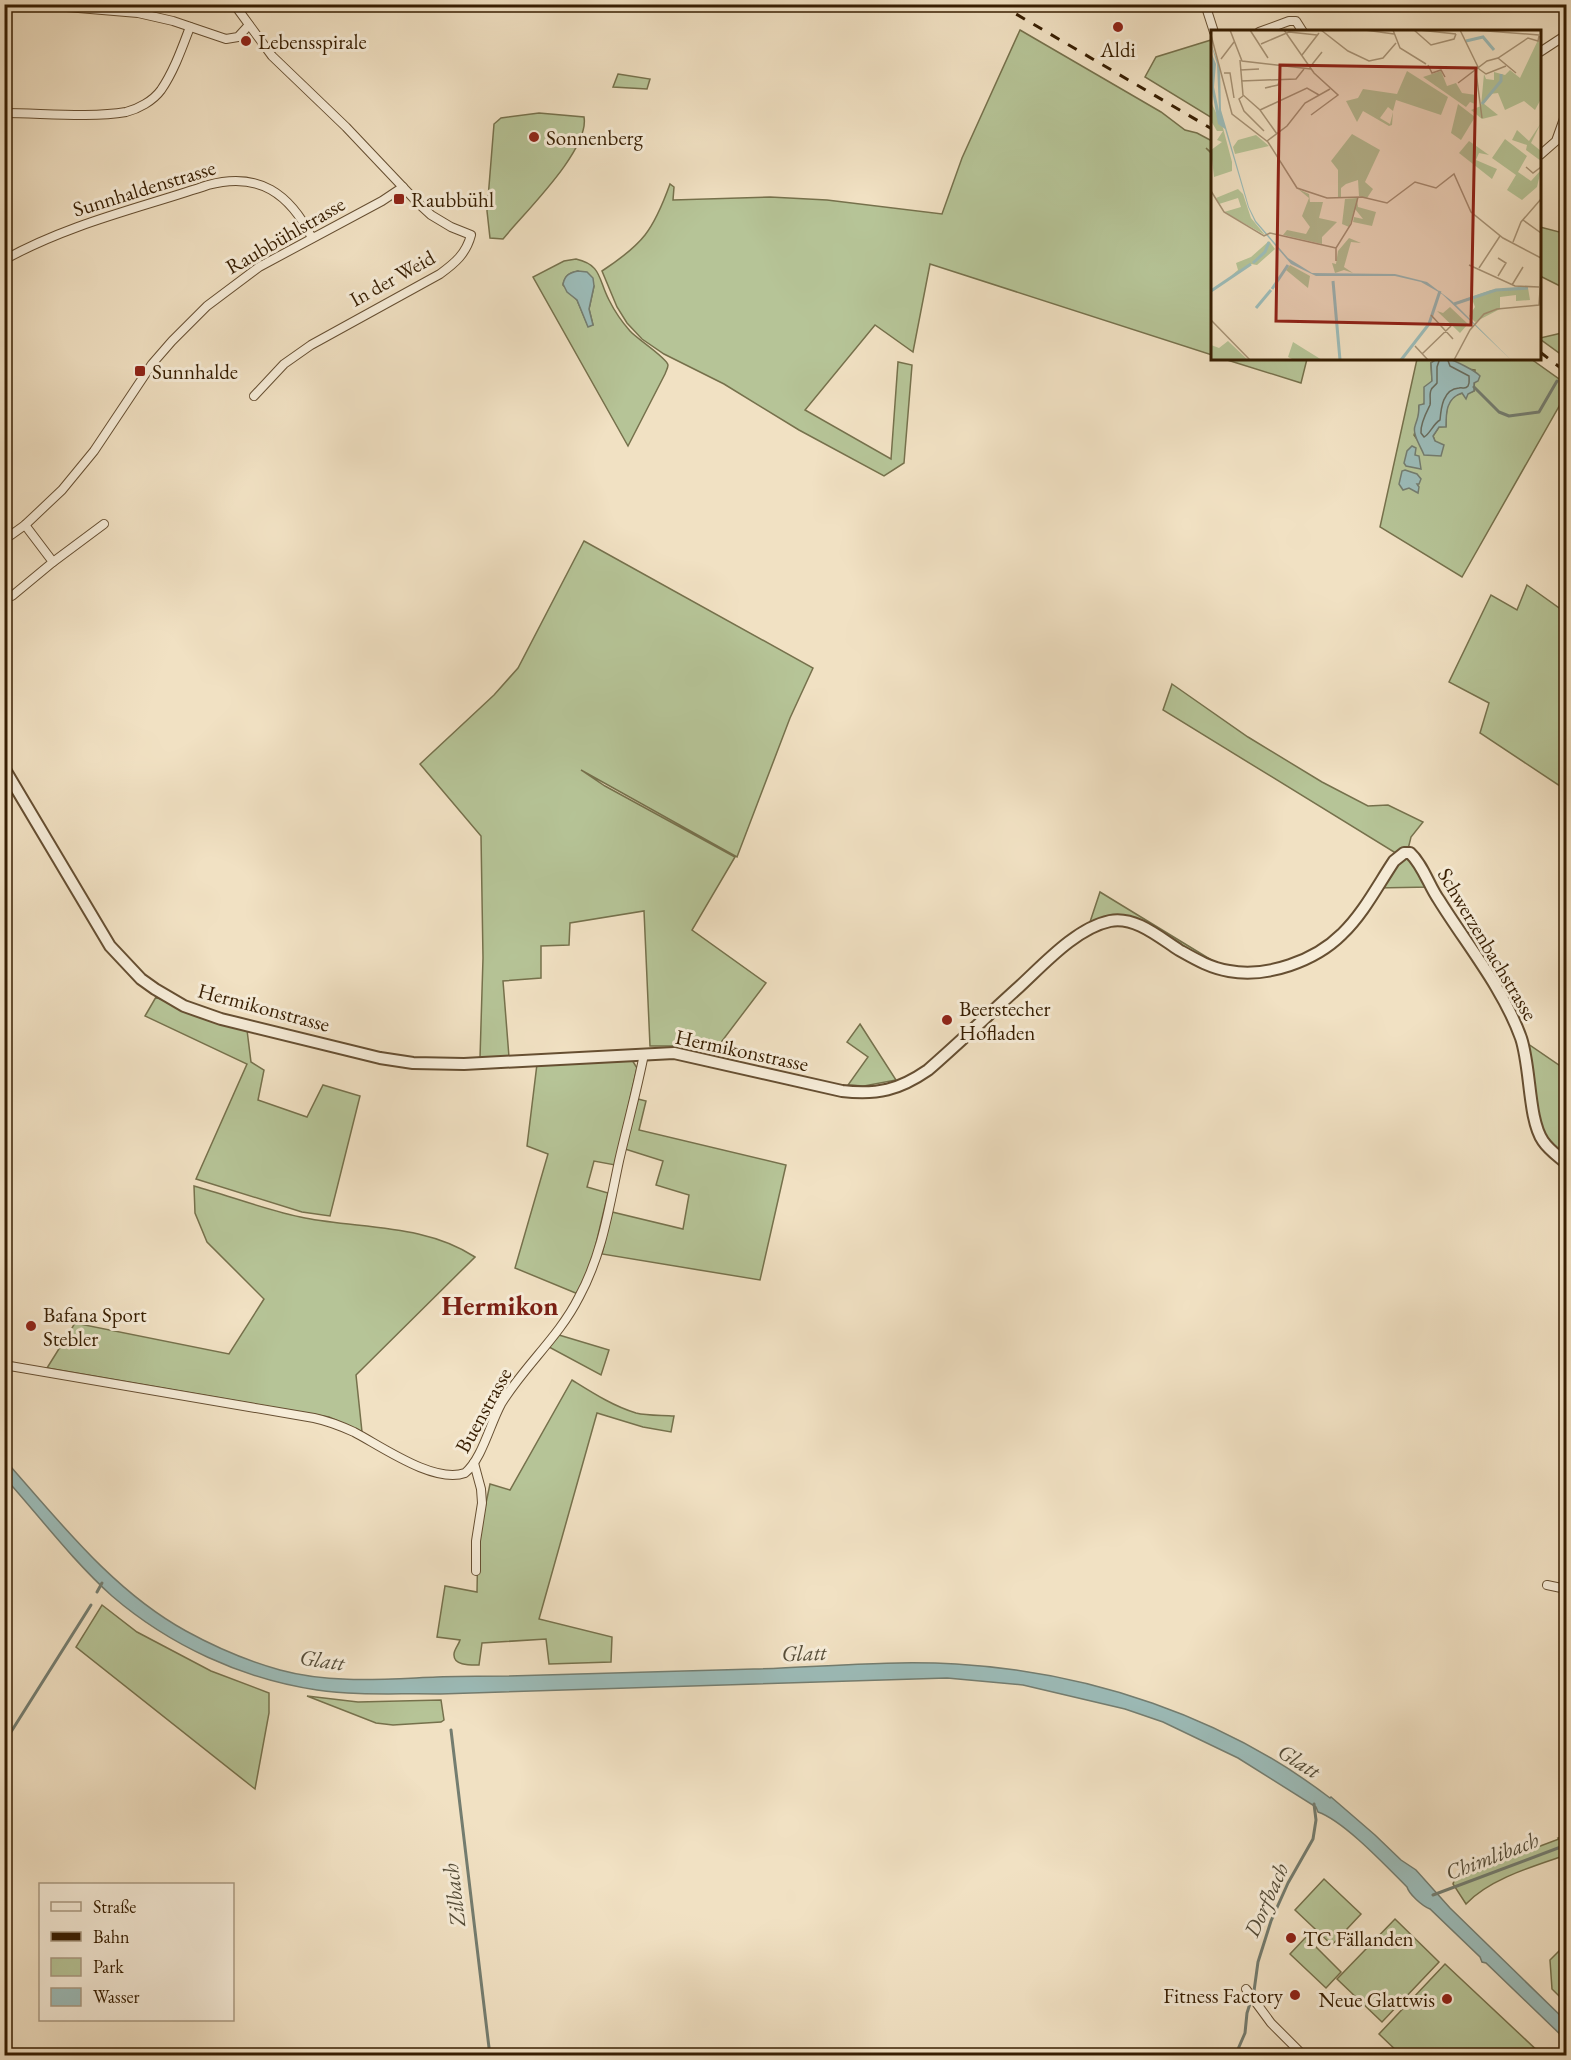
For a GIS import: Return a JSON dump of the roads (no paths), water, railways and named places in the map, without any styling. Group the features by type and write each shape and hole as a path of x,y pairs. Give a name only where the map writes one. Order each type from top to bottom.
{"street":[{"path":"31,4 121,10 155,16 226,39 238,37 249,26"},
{"path":"1205,4 1213,30"},
{"path":"238,6 249,26 272,56 346,127 403,187"},
{"path":"1264,30 1289,21 1296,21 1302,30"},
{"path":"4,113 107,114 128,111 147,103 160,92 174,66 190,27"},
{"path":"1541,51 1566,35"},
{"path":"1541,153 1557,141 1566,113 1566,105"},
{"name":"Sunnhaldenstrasse","path":"4,260 87,224 208,185 228,181 251,182 275,192 298,213 312,238"},
{"name":"Raubbühlstrasse","path":"4,540 25,525 62,490 94,451 147,370 190,322 241,279 382,201 403,187"},
{"name":"In der Weid","path":"254,396 284,364 311,345 440,274 458,261 468,246 471,235 431,215 403,187"},
{"path":"12,596 104,524"},
{"path":"25,525 53,562"},
{"name":"Hermikonstrasse","path":"4,768 110,946 141,979 184,1006 221,1019 265,1030 380,1058 413,1063 464,1064 683,1054 861,1094 895,1088 910,1082 928,1070 1066,945 1098,925 1109,921 1129,922 1214,968 1231,972 1270,970 1303,960 1332,943 1352,923 1394,861 1407,853"},
{"name":"Schwerzenbachstrasse","path":"1407,853 1416,860 1434,893 1477,957 1511,1015 1526,1054 1534,1118 1539,1134 1544,1143 1564,1161"},
{"name":"Buenstrasse","path":"4,1365 314,1418 349,1430 403,1460 449,1475 465,1473 474,1463 503,1401 518,1378 567,1318 592,1271 602,1240 644,1054"},
{"path":"474,1463 481,1488 482,1503 476,1541 476,1571"},
{"path":"1547,1584 1566,1589"},
{"path":"1248,1992 1271,2024 1304,2055"}],"water":[{"path":"578,271 587,272 593,278 594,286 589,309 593,325 588,327 577,300 567,292 563,284 568,275"},
{"path":"1436,360 1455,361 1480,376 1474,383 1474,391 1468,394 1466,399 1462,393 1453,398 1447,411 1446,427 1439,427 1433,436 1435,441 1444,445 1441,456 1424,455 1414,429 1419,414 1419,405 1424,404 1424,387 1432,381 1431,363"},
{"path":"1412,446 1416,448 1415,455 1419,456 1421,469 1406,466 1404,463 1407,451"},
{"path":"1402,471 1417,474 1421,479 1417,484 1418,493 1409,488 1403,490 1399,484"},
{"name":"Glatt","path":"4,1459 88,1553 134,1596 159,1615 197,1637 232,1653 280,1670 338,1679 378,1679 931,1663 1006,1669 1056,1677 1105,1688 1153,1703 1245,1744 1289,1769 1331,1797 1401,1860 1416,1870 1450,1908 1566,2021 1566,2040 1486,1963 1482,1962 1480,1957 1430,1909 1416,1900 1407,1887 1352,1834 1318,1812 1316,1807 1238,1758 1163,1722 1125,1709 1023,1685 947,1678 440,1694 347,1693 289,1685 261,1678 208,1657 182,1644 134,1614 84,1568 5,1478"}],"waterway":[{"path":"1474,387 1499,412 1509,416 1539,412 1557,381"},
{"path":"97,1592 102,1583"},
{"path":"4,1743 91,1605"},
{"name":"Zilbach","path":"451,1730 490,2056"},
{"name":"Dorfbach","path":"1235,2056 1245,2033 1258,1962 1271,1921 1288,1883 1313,1839 1316,1820 1314,1804"},
{"name":"Chimlibach","path":"1433,1895 1566,1845"}],"railway":[{"path":"999,4 1211,128"},
{"path":"1541,353 1566,372"}],"place":[{"name":"Aldi","path":"1118,27"},
{"name":"Lebensspirale","path":"246,41"},
{"name":"Sonnenberg","path":"534,137"},
{"name":"Raubbühl","path":"399,199"},
{"name":"Sunnhalde","path":"140,371"},
{"name":"Beerstecher Hofladen","path":"947,1020"},
{"name":"Bafana Sport Stebler","path":"31,1326"},
{"name":"TC Fällanden","path":"1291,1938"},
{"name":"Fitness Factory","path":"1295,1995"},
{"name":"Neue Glattwis","path":"1447,1999"}],"district":[{"name":"Hermikon","path":"500,1305"}]}
